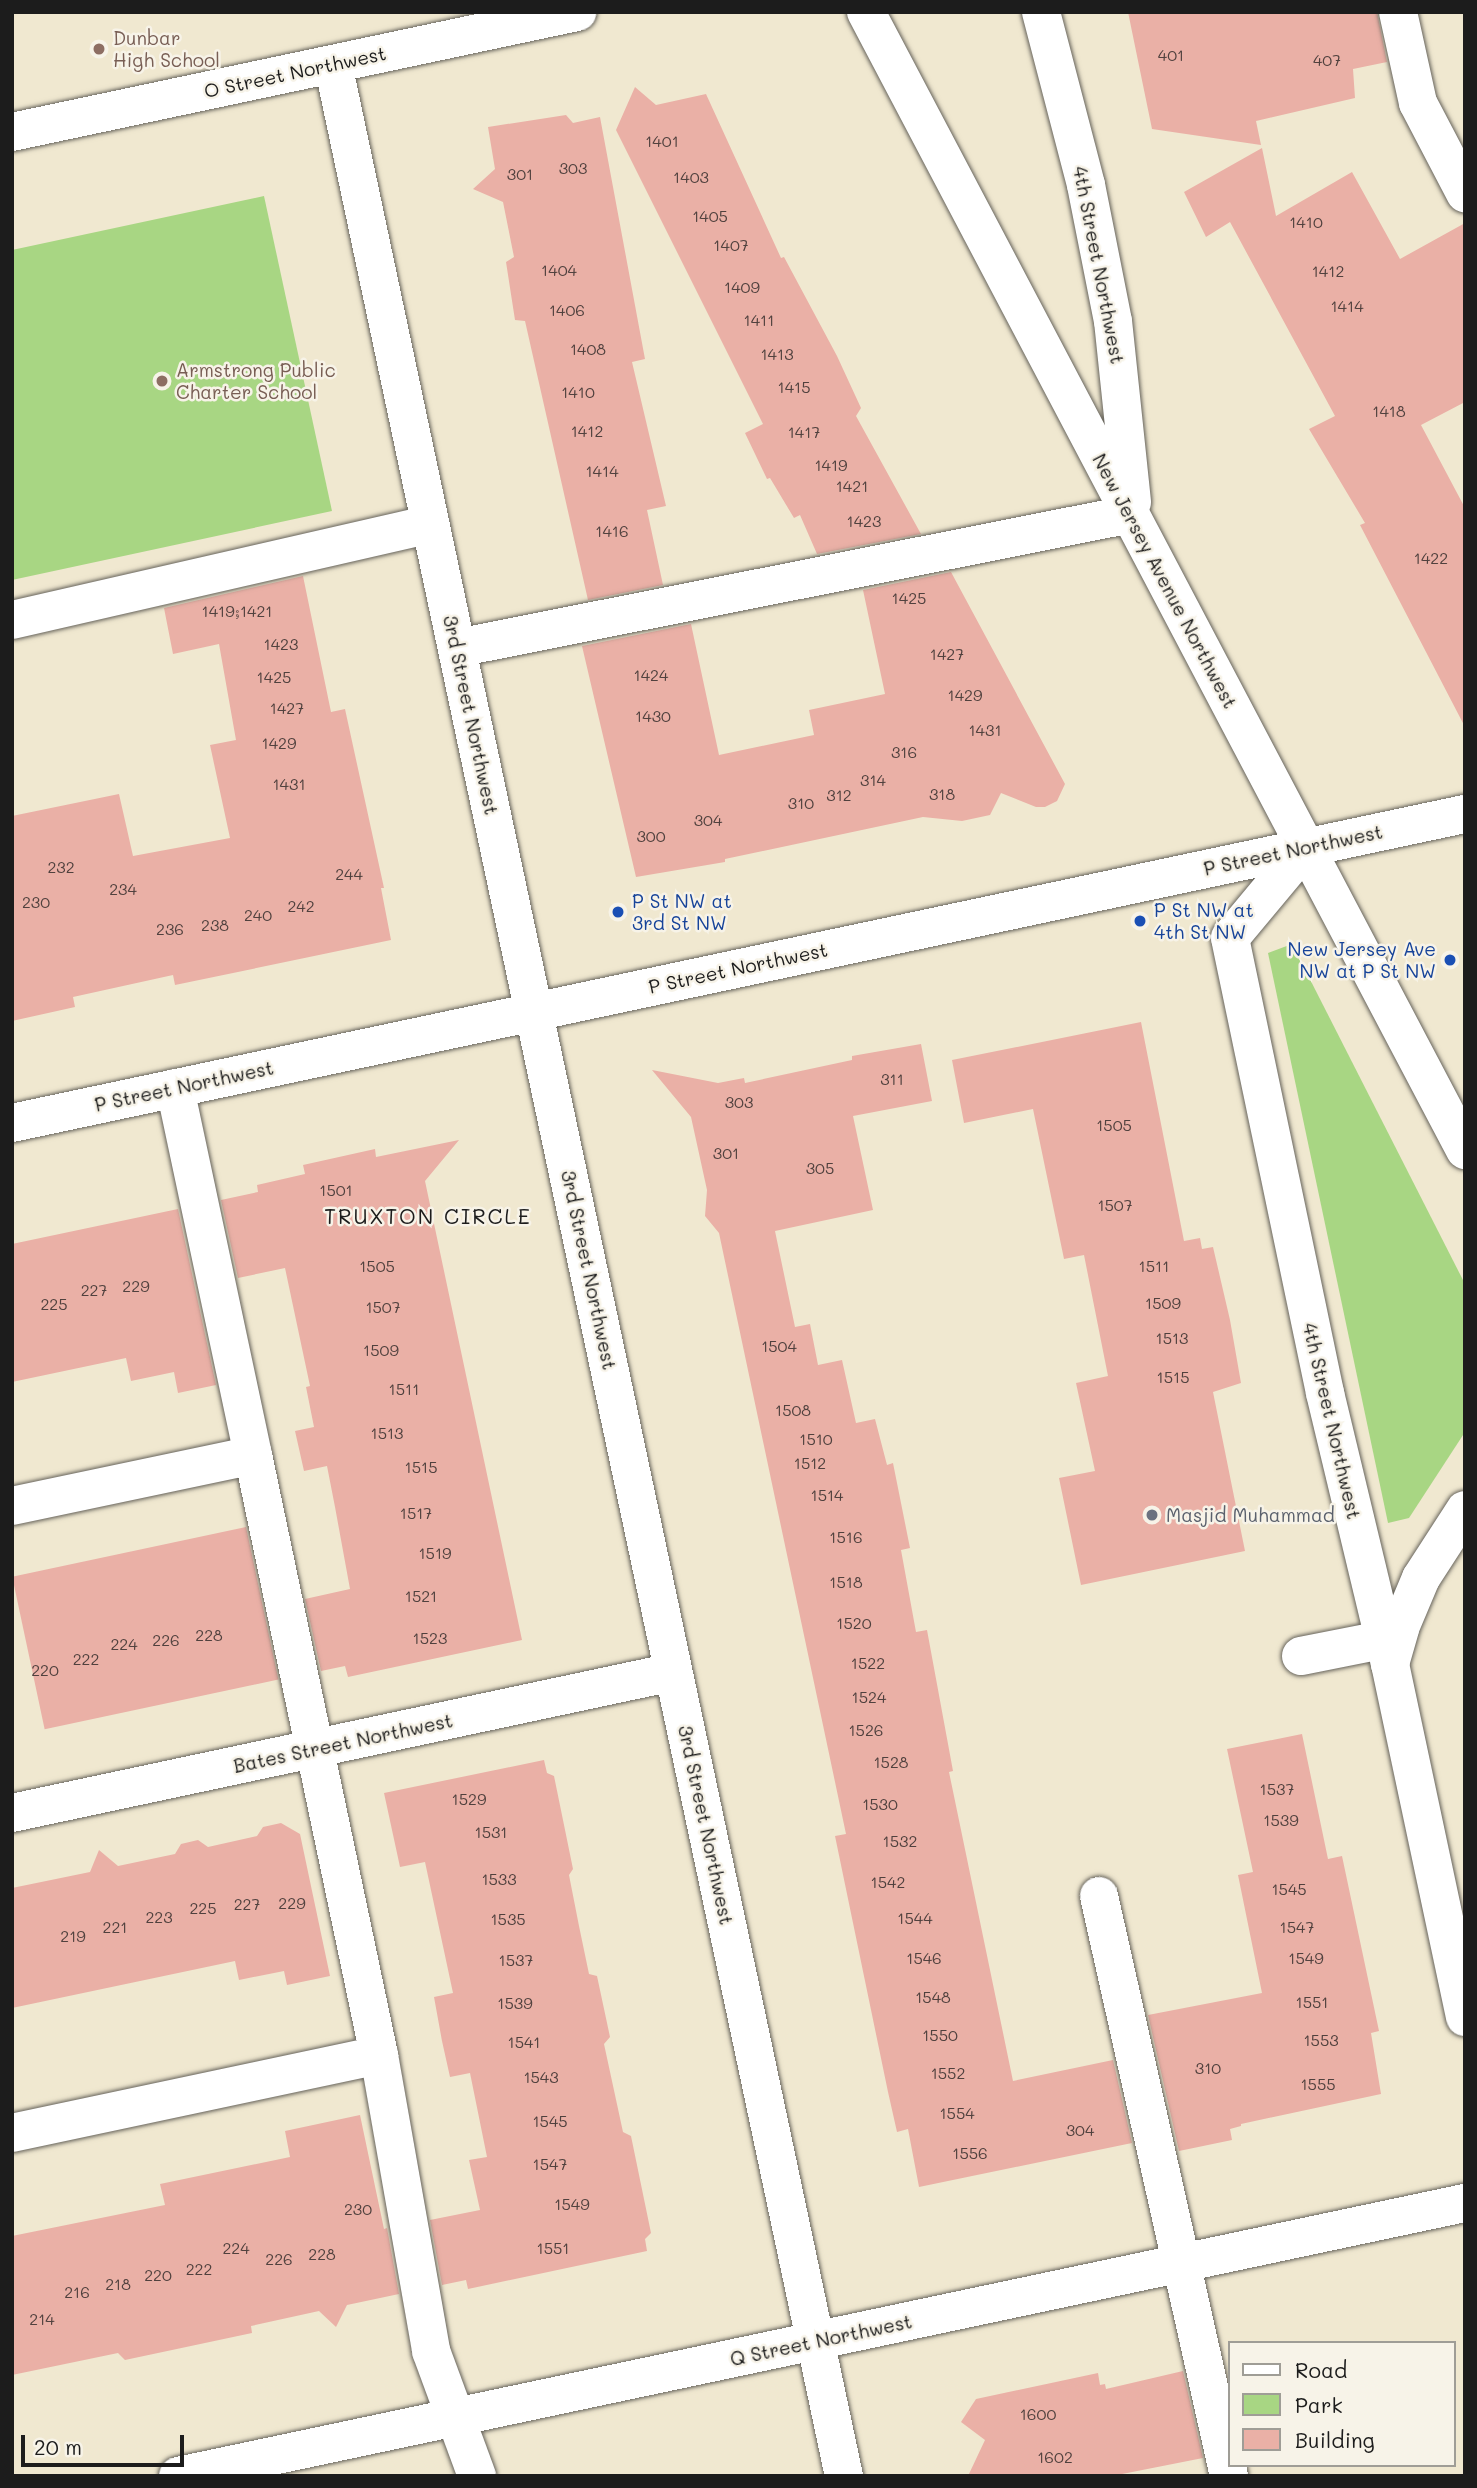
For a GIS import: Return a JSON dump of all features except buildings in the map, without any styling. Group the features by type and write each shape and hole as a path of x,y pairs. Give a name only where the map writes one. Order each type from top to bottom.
{"street":[{"name":"O Street Northwest","path":"12,132 577,12"},
{"name":"New Jersey Avenue Northwest","path":"866,12 1465,1150"},
{"name":"4th Street Northwest","path":"1041,12 1086,185 1113,321 1133,517"},
{"path":"1398,12 1418,103 1465,193"},
{"name":"3rd Street Northwest","path":"332,64 844,2476"},
{"path":"457,648 1133,517"},
{"path":"12,620 430,524"},
{"name":"P Street Northwest","path":"12,1123 1465,814"},
{"name":"4th Street Northwest","path":"1305,848 1230,938 1325,1393 1386,1652 1465,2017"},
{"path":"175,1088 379,2055 432,2351 477,2476"},
{"path":"12,1506 253,1455"},
{"path":"1301,1656 1386,1652 1400,1628 1421,1578 1465,1510"},
{"name":"Bates Street Northwest","path":"12,1813 674,1672"},
{"path":"1099,1896 1229,2476"},
{"path":"12,2133 379,2055"},
{"name":"Q Street Northwest","path":"178,2476 326,2460 456,2417 1465,2203"}],"green space":[{"name":"Armstrong Public Charter School","path":"264,196 332,511 12,580 12,250"},
{"path":"1292,944 1465,1284 1465,1432 1409,1518 1388,1523 1268,953"}],"place":[{"name":"Dunbar High School","path":"99,49"},
{"name":"Armstrong Public Charter School","path":"162,381"},
{"name":"P St NW at 3rd St NW","path":"618,912"},
{"name":"P St NW at 4th St NW","path":"1140,921"},
{"name":"New Jersey Ave NW at P St NW","path":"1450,960"},
{"name":"Masjid Muhammad","path":"1152,1515"}],"district":[{"name":"TRUXTON CIRCLE","path":"428,1216"}]}
